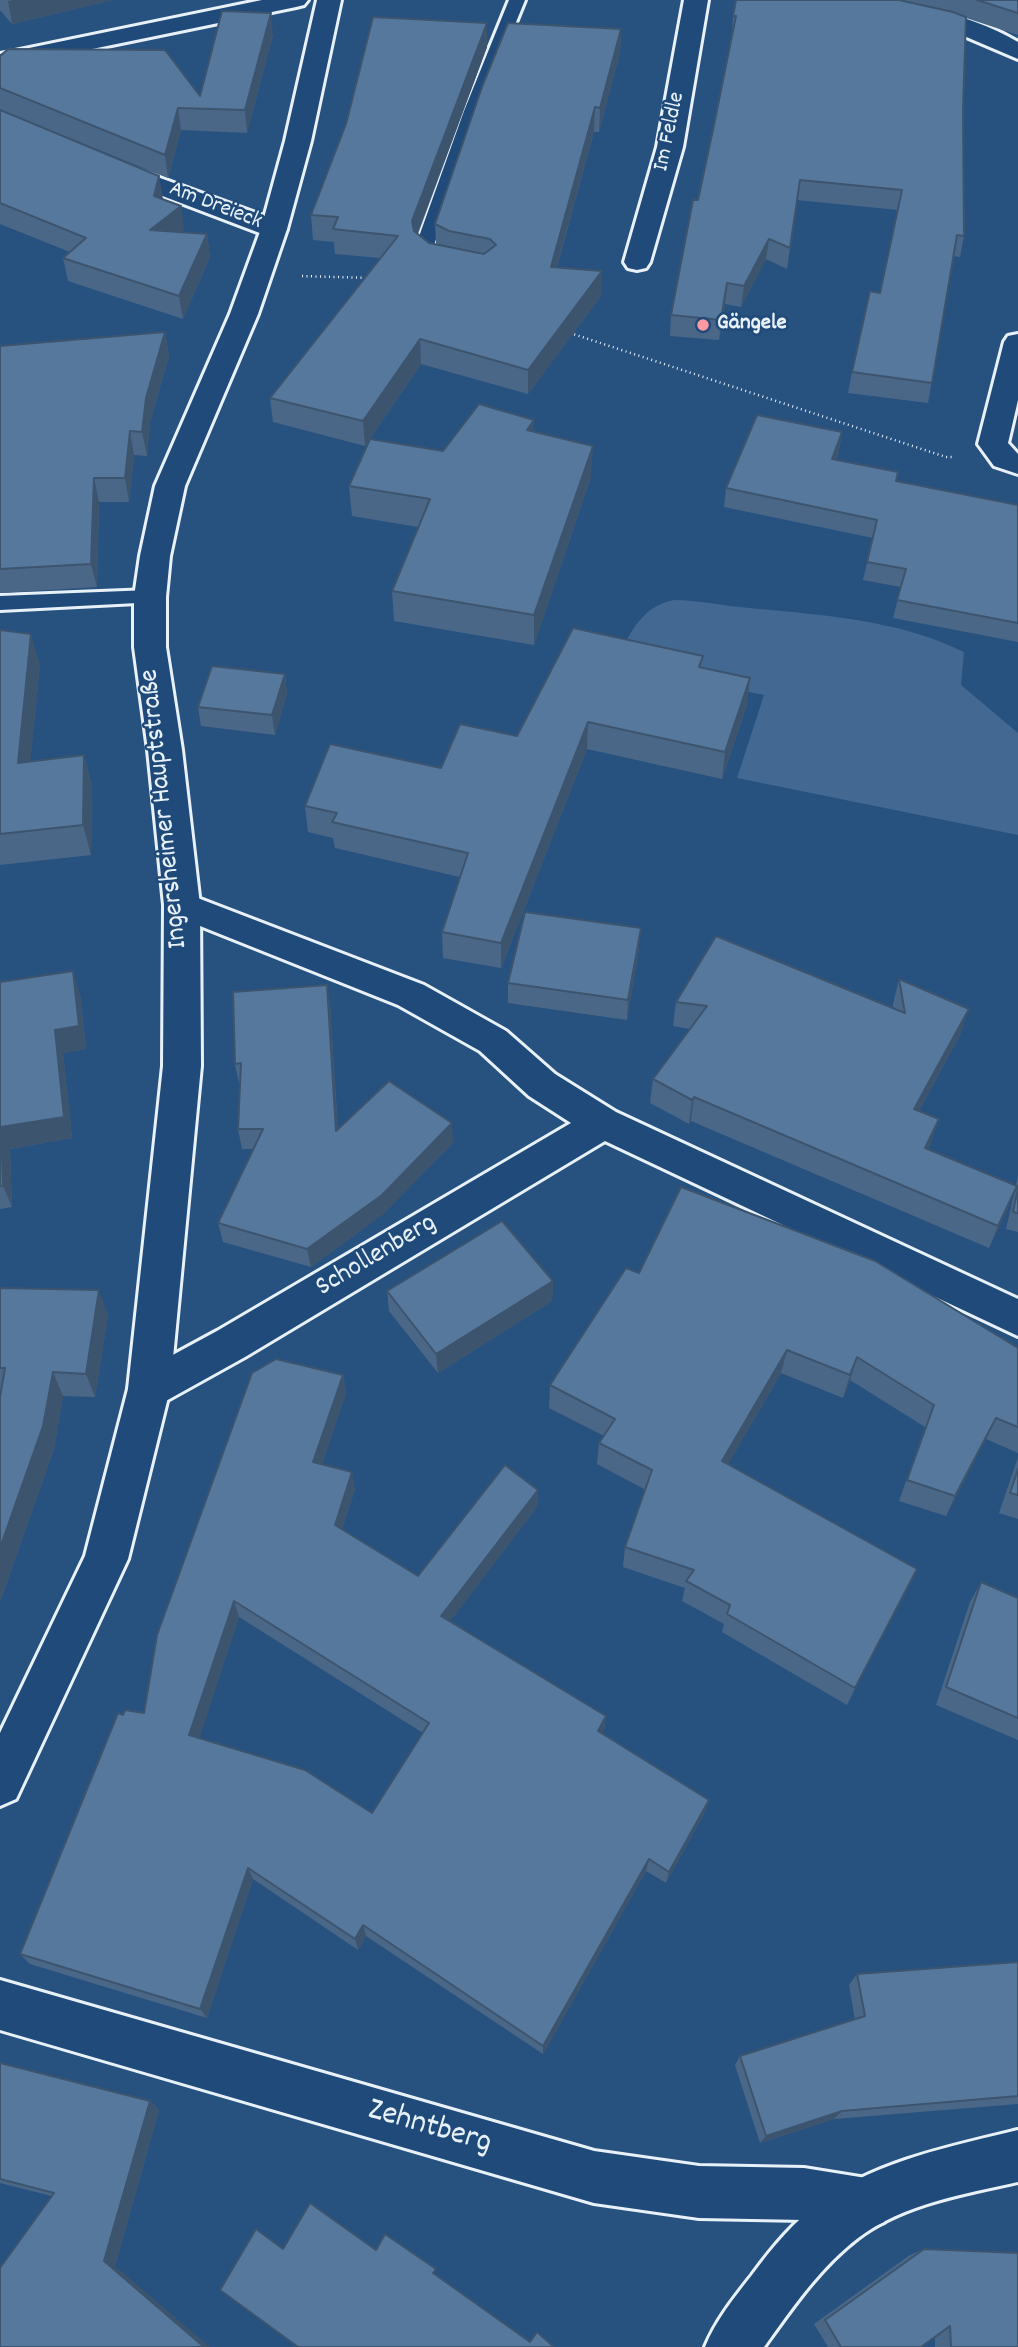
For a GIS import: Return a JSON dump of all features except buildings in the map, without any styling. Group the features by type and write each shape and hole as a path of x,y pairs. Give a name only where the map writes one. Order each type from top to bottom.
{"street":[{"path":"0,61 296,0"},
{"name":"Ingersheimer Hauptstraße","path":"0,1783 106,1559 149,1389 182,1066 182,905 165,750 150,647 150,597 159,526 170,485 244,314 274,229 298,141 329,0"},
{"name":"Im Feldle","path":"637,262 670,147 696,0"},
{"path":"847,0 973,29 1000,39 1018,52"},
{"name":"Am Dreieck","path":"89,158 274,229"},
{"path":"1007,459 993,444 1018,342"},
{"path":"182,905 411,995 493,1041 542,1085 603,1123 1018,1318"},
{"name":"Schollenberg","path":"149,1389 231,1344 603,1123"},
{"name":"Zehntberg","path":"0,2005 594,2177 699,2192 804,2194 866,2204"},
{"path":"732,2347 778,2284 823,2233 866,2204 916,2183 1018,2157"}],"lane":[{"path":"462,268 438,263 424,251 425,245 468,122 517,0"},
{"path":"0,603 150,597"}],"path":[{"path":"259,273 378,278"},
{"path":"559,330 946,457 1007,459"}],"shaded area":[{"path":"674,600 831,616 886,625 964,652 961,685 1018,733 1018,835 737,778 764,695 615,664 631,633 644,616 663,603"}],"place":[{"name":"Gängele","path":"703,325"}]}
